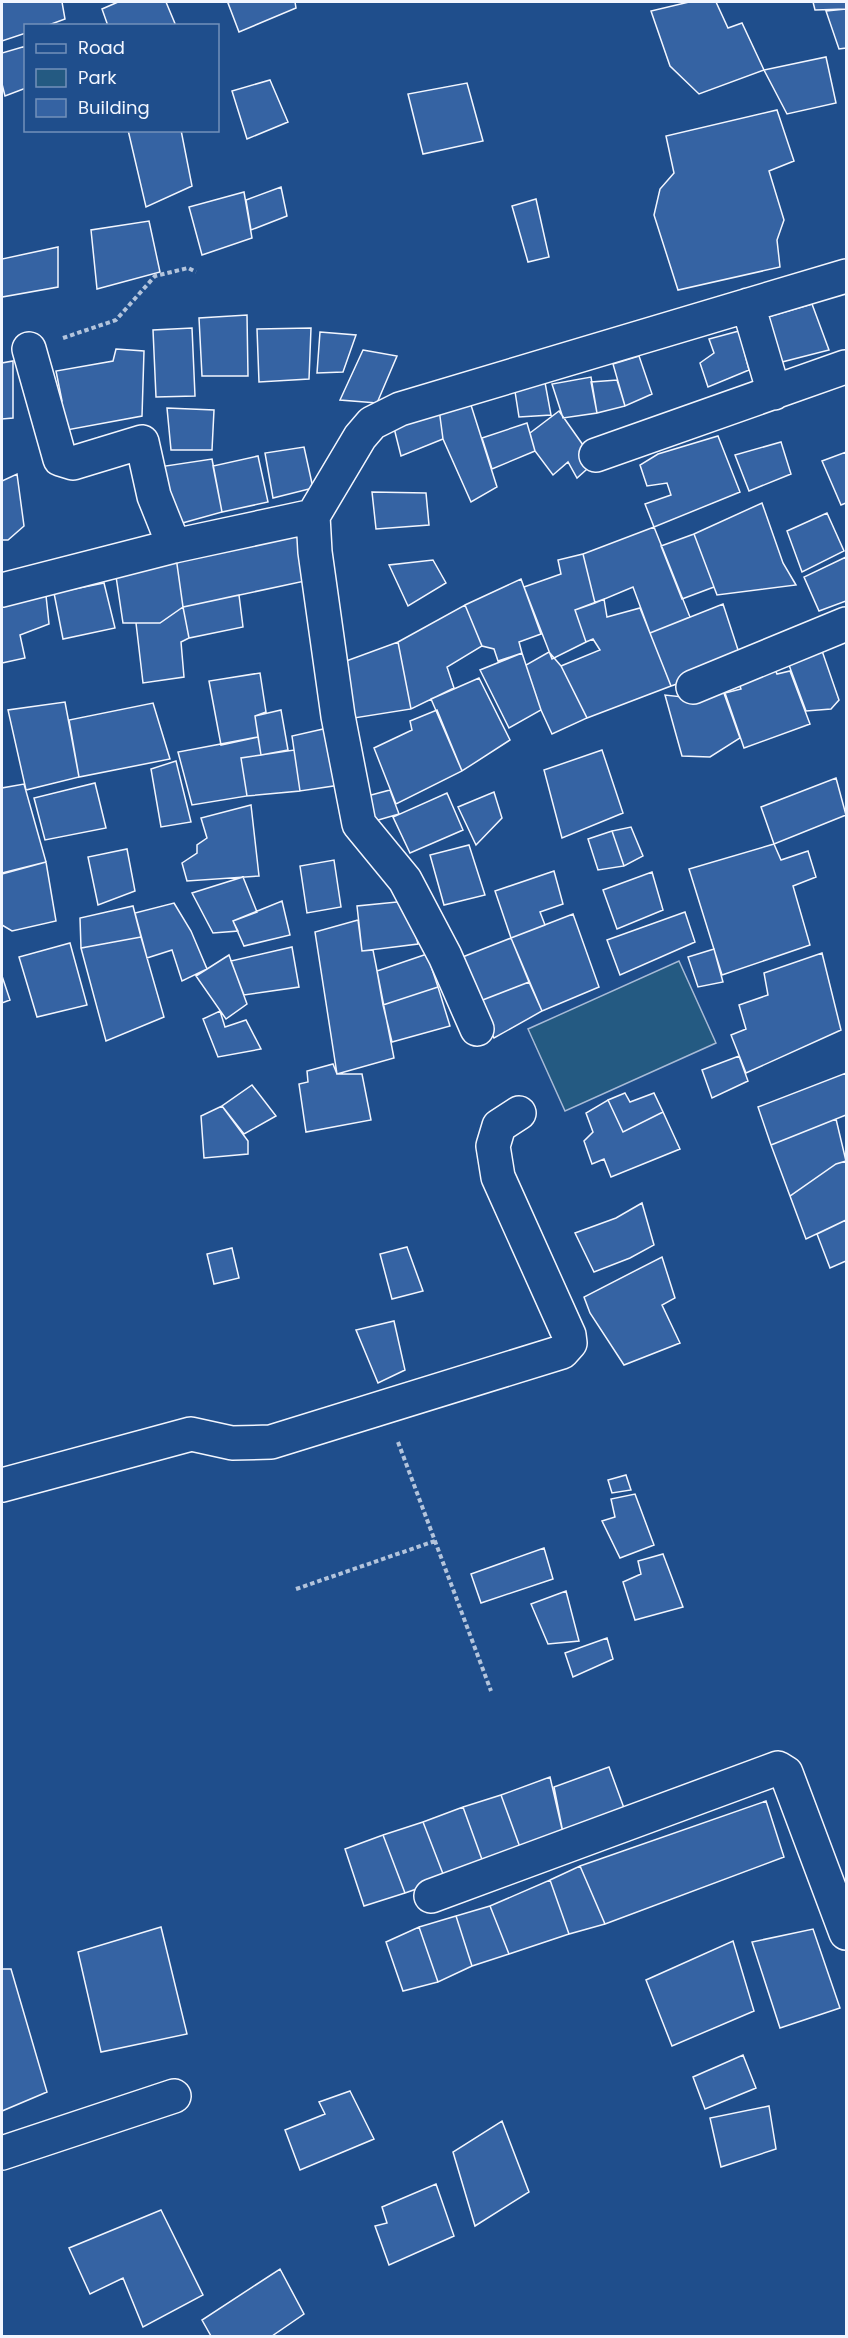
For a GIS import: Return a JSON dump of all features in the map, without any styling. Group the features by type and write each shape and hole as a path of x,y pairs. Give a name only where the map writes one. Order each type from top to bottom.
{"street":[{"path":"477,1029 445,956 405,880 359,825 338,716 315,552 313,516 360,437 372,423 400,408 846,276"},
{"path":"748,305 774,393"},
{"path":"29,350 60,459 73,463 142,441 154,496 174,546"},
{"path":"596,455 845,367"},
{"path":"2,590 174,546 313,516"},
{"path":"693,687 846,624"},
{"path":"2,1485 190,1434 232,1443 272,1442 562,1352 570,1343 569,1335 498,1177 493,1146 499,1126 519,1113"},
{"path":"431,1896 778,1768 786,1773 846,1933"},
{"path":"2,2153 174,2096"}],"path":[{"path":"29,350 116,320 155,276 188,268 196,272"},
{"path":"385,1407 491,1691"},
{"path":"296,1589 435,1541"}],"green space":[{"path":"679,961 716,1043 565,1111 528,1029"}],"building":[{"path":"2,2 62,2 65,19 51,24 24,24 24,34 2,41"},
{"path":"118,2 166,2 175,24 107,24 102,9"},
{"path":"295,2 296,8 239,32 228,3"},
{"path":"689,2 716,2 728,28 742,23 764,70 699,94 670,66 651,11"},
{"path":"813,2 846,2 846,9 815,10"},
{"path":"846,9 846,48 839,49 826,11"},
{"path":"24,47 24,89 5,96 2,84 2,53"},
{"path":"826,57 836,103 787,114 764,70"},
{"path":"270,80 288,122 247,139 232,91"},
{"path":"467,83 483,141 423,154 408,94"},
{"path":"777,110 794,161 769,171 784,220 777,240 780,267 678,290 654,215 660,189 674,173 666,136"},
{"path":"128,132 181,132 192,186 146,207"},
{"path":"281,187 287,216 251,230 246,200"},
{"path":"244,192 252,238 202,255 189,207"},
{"path":"536,199 549,257 528,262 512,206"},
{"path":"149,221 160,272 97,289 91,230"},
{"path":"58,247 58,287 2,297 2,259"},
{"path":"812,304 829,350 778,363 764,318"},
{"path":"247,315 248,376 202,376 199,318"},
{"path":"192,328 195,396 156,397 153,330"},
{"path":"311,328 309,379 259,382 257,329"},
{"path":"739,331 749,370 708,387 700,363 714,353 709,339"},
{"path":"320,332 356,335 343,372 317,373"},
{"path":"116,349 144,351 142,416 56,432 50,403 62,401 56,371 113,361"},
{"path":"363,350 397,356 377,403 340,400"},
{"path":"639,356 652,394 625,406 613,364"},
{"path":"13,361 13,418 2,419 2,363"},
{"path":"544,377 551,415 519,417 514,385"},
{"path":"591,377 597,413 563,418 552,384"},
{"path":"617,380 625,406 597,413 591,382"},
{"path":"470,402 497,487 471,502 443,439 439,409"},
{"path":"167,408 214,410 212,450 171,450"},
{"path":"439,409 443,439 401,456 392,420"},
{"path":"559,411 595,462 577,478 568,462 553,475 535,451 530,433"},
{"path":"527,423 535,451 492,469 482,438"},
{"path":"718,436 740,492 654,527 645,504 671,495 667,483 647,486 640,465 658,454"},
{"path":"781,442 791,474 749,491 735,455"},
{"path":"304,447 313,488 273,498 265,453"},
{"path":"846,452 846,503 841,505 822,461"},
{"path":"258,456 268,502 222,512 213,466"},
{"path":"212,459 222,512 168,527 152,468"},
{"path":"17,474 24,526 8,540 2,540 2,481"},
{"path":"372,492 426,493 429,525 376,529"},
{"path":"762,503 783,563 796,585 717,595 694,534"},
{"path":"827,513 844,551 802,572 787,531"},
{"path":"295,522 305,581 183,607 175,550"},
{"path":"654,527 690,617 650,633 633,587 595,603 583,554"},
{"path":"694,534 714,587 682,599 661,546"},
{"path":"175,550 183,607 160,623 123,623 114,563"},
{"path":"583,554 595,603 575,610 586,642 552,659 524,587 561,574 558,560"},
{"path":"846,557 846,601 819,611 804,577"},
{"path":"433,560 446,583 408,606 389,565"},
{"path":"521,579 541,634 519,642 522,653 498,661 494,649 482,646 465,605"},
{"path":"104,583 115,628 63,639 54,593"},
{"path":"45,586 49,624 20,635 25,658 2,663 2,596"},
{"path":"239,595 243,627 189,638 183,607"},
{"path":"604,599 607,617 640,608 671,686 587,718 561,666 600,650 593,639 586,642 575,610"},
{"path":"723,604 742,662 671,686 650,633"},
{"path":"465,605 482,646 447,667 454,688 411,709 398,642"},
{"path":"183,607 189,638 181,642 184,677 143,683 136,623 160,623"},
{"path":"398,642 411,709 348,719 338,664"},
{"path":"820,645 839,700 831,709 806,711 786,657"},
{"path":"549,652 561,666 587,718 552,734 541,710 526,665"},
{"path":"522,653 541,710 509,728 480,670"},
{"path":"774,666 777,674 790,671 810,724 744,748 725,693 741,689 738,681"},
{"path":"260,673 266,712 255,716 258,737 221,745 209,681"},
{"path":"479,678 510,740 462,771 431,699"},
{"path":"721,685 740,738 710,757 682,756 665,695 692,698"},
{"path":"65,702 79,777 26,790 8,710"},
{"path":"153,703 170,759 79,777 69,720"},
{"path":"281,710 288,750 261,755 255,716"},
{"path":"437,710 462,771 396,804 374,748 412,730 410,721"},
{"path":"332,727 340,785 300,791 292,736"},
{"path":"258,737 261,755 241,758 247,796 192,805 178,752"},
{"path":"294,750 300,791 247,796 241,758"},
{"path":"602,750 623,813 562,838 544,770"},
{"path":"176,761 191,822 161,827 151,769"},
{"path":"836,778 846,815 774,844 761,807"},
{"path":"95,783 106,828 45,840 34,798"},
{"path":"24,784 46,862 2,873 2,788"},
{"path":"390,790 399,814 361,825 356,799"},
{"path":"494,792 502,818 476,845 458,807"},
{"path":"447,793 463,830 410,853 393,817"},
{"path":"251,805 259,876 187,881 182,863 197,853 197,845 207,838 201,818"},
{"path":"631,827 643,856 624,866 612,831"},
{"path":"612,831 624,866 598,870 588,839"},
{"path":"774,844 781,860 808,851 816,877 793,886 810,945 722,975 689,869"},
{"path":"469,845 485,895 444,905 430,855"},
{"path":"127,849 135,891 98,905 88,857"},
{"path":"334,860 341,907 307,913 300,866"},
{"path":"46,862 56,921 12,931 2,925 2,874"},
{"path":"554,871 563,904 540,912 545,925 511,938 495,891"},
{"path":"652,872 663,910 617,929 603,890"},
{"path":"243,877 257,912 233,921 238,931 213,933 192,893"},
{"path":"282,901 290,935 244,946 233,921"},
{"path":"407,901 418,944 362,951 357,906"},
{"path":"174,903 191,931 207,969 182,981 172,950 147,958 135,913"},
{"path":"133,906 141,937 81,948 80,918"},
{"path":"685,912 695,942 620,975 607,940"},
{"path":"573,914 599,987 542,1011 511,938"},
{"path":"358,920 362,951 373,950 394,1058 337,1074 315,932"},
{"path":"141,937 164,1017 106,1041 81,948"},
{"path":"511,938 529,982 475,1003 455,960"},
{"path":"70,943 87,1005 37,1017 19,957"},
{"path":"292,947 299,987 244,995 231,961"},
{"path":"714,949 723,982 698,987 688,957"},
{"path":"822,953 841,1030 746,1073 731,1035 746,1029 739,1005 768,995 764,973"},
{"path":"427,954 438,987 383,1005 377,971"},
{"path":"229,955 247,1004 226,1019 196,976"},
{"path":"2,976 10,1000 2,1003"},
{"path":"529,982 542,1011 494,1038 475,1003"},
{"path":"438,987 450,1026 392,1042 383,1005"},
{"path":"220,1011 225,1027 246,1020 261,1049 218,1057 203,1019"},
{"path":"739,1056 748,1081 712,1098 702,1070"},
{"path":"333,1064 337,1074 362,1074 371,1120 306,1132 299,1084 308,1082 307,1071"},
{"path":"846,1073 846,1115 771,1145 758,1107"},
{"path":"252,1085 276,1116 244,1134 222,1106"},
{"path":"625,1093 630,1102 654,1093 663,1112 623,1132 608,1100"},
{"path":"608,1100 623,1132 663,1112 680,1149 611,1177 604,1159 592,1164 584,1141 593,1132 586,1113"},
{"path":"222,1106 248,1141 248,1154 204,1158 201,1116"},
{"path":"836,1119 846,1161 836,1164 790,1196 771,1145"},
{"path":"846,1161 846,1220 806,1239 790,1196 836,1164"},
{"path":"642,1203 654,1245 630,1258 594,1272 575,1233 616,1218"},
{"path":"846,1220 846,1261 830,1268 817,1234"},
{"path":"407,1247 423,1291 392,1299 380,1254"},
{"path":"232,1248 239,1278 214,1284 207,1254"},
{"path":"662,1257 675,1298 662,1305 680,1343 624,1365 590,1313 584,1297"},
{"path":"394,1321 405,1370 378,1383 356,1330"},
{"path":"626,1475 631,1490 612,1493 608,1480"},
{"path":"635,1494 654,1545 620,1558 602,1521 615,1517 611,1499"},
{"path":"544,1548 553,1579 481,1603 471,1574"},
{"path":"663,1554 683,1607 635,1620 623,1582 641,1574 638,1561"},
{"path":"566,1591 579,1641 548,1644 531,1604"},
{"path":"607,1638 613,1659 573,1677 565,1653"},
{"path":"609,1767 624,1808 563,1833 554,1787"},
{"path":"550,1777 563,1833 521,1850 501,1795"},
{"path":"501,1795 521,1850 484,1865 463,1807"},
{"path":"766,1801 784,1857 605,1924 580,1866"},
{"path":"463,1807 484,1865 445,1879 423,1822"},
{"path":"423,1822 445,1879 405,1893 383,1835"},
{"path":"383,1835 405,1893 364,1906 345,1849"},
{"path":"580,1866 605,1924 569,1934 550,1880"},
{"path":"550,1880 569,1934 509,1954 490,1906"},
{"path":"490,1906 509,1954 472,1966 456,1916"},
{"path":"456,1916 472,1966 438,1982 419,1927"},
{"path":"161,1927 187,2034 101,2052 78,1952"},
{"path":"419,1927 438,1982 403,1991 386,1942"},
{"path":"813,1929 840,2008 780,2028 752,1942"},
{"path":"733,1941 754,2011 672,2046 646,1980"},
{"path":"2,1969 11,1969 47,2092 2,2111"},
{"path":"743,2055 756,2088 705,2109 693,2077"},
{"path":"350,2091 374,2139 300,2170 285,2130 325,2114 319,2102"},
{"path":"769,2106 776,2149 721,2167 710,2118"},
{"path":"502,2121 529,2192 475,2226 453,2152"},
{"path":"436,2184 454,2236 389,2265 375,2226 387,2223 382,2207"},
{"path":"161,2210 203,2295 143,2327 123,2278 90,2294 69,2248"},
{"path":"280,2269 304,2314 272,2336 211,2336 202,2320"}]}
